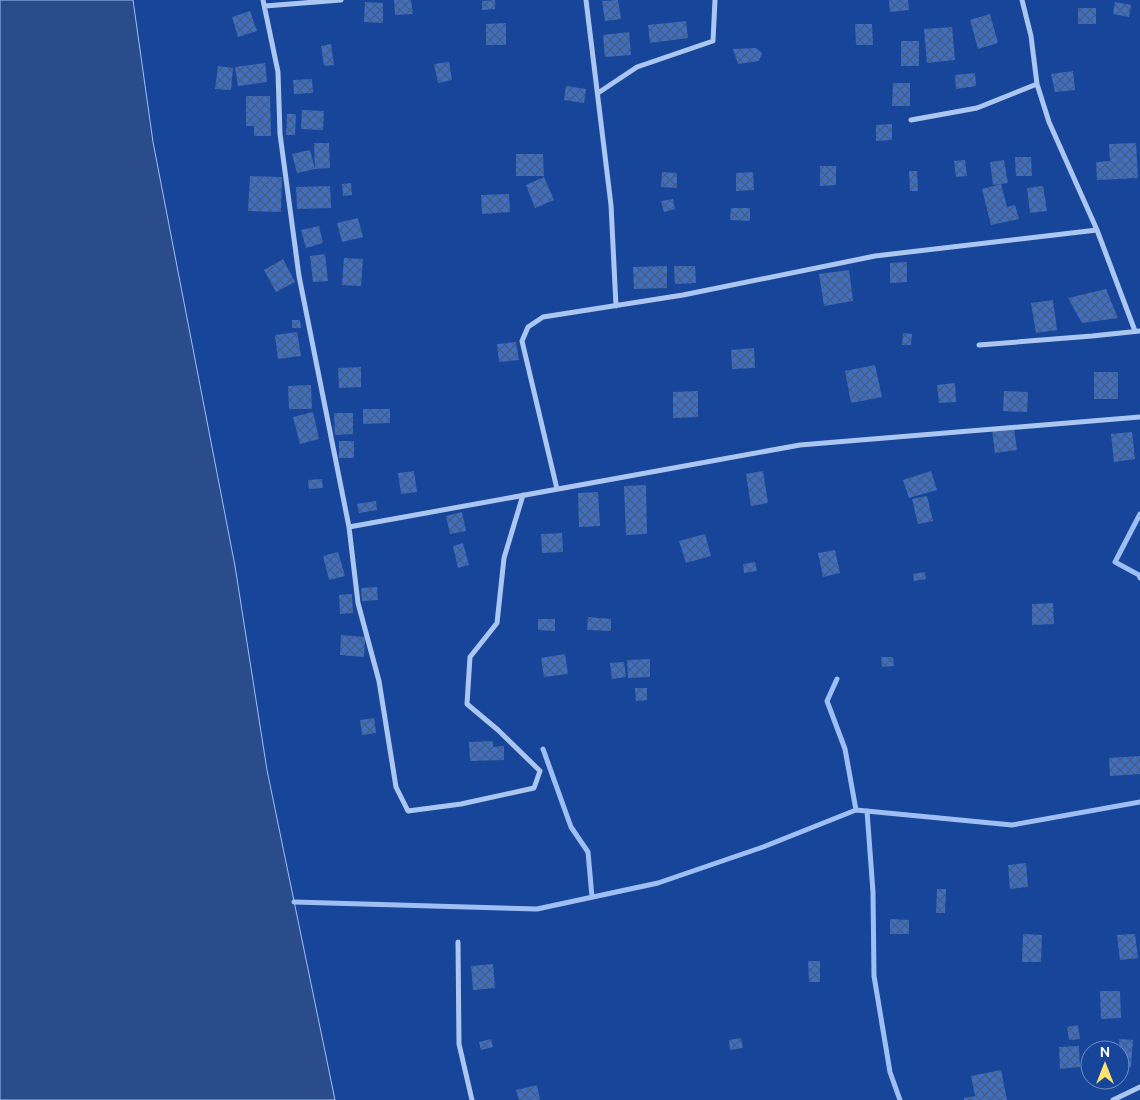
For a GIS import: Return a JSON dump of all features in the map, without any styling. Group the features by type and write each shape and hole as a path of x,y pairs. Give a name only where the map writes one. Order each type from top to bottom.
{"street":[{"path":"341,0 264,3 278,72 280,134 299,276 349,527 358,603 379,681 396,787 408,811 461,804 534,788 540,771 498,730 467,704 470,657 497,623 504,558 523,495"},
{"path":"586,0 611,205 616,306"},
{"path":"598,93 637,67 713,40 716,0"},
{"path":"979,345 1138,331 1097,230 1055,138 1037,84 1031,36 1022,0"},
{"path":"910,120 977,108 1037,84"},
{"path":"557,489 522,341 528,327 543,317 683,295 875,256 1097,230"},
{"path":"349,527 800,445 1140,417"},
{"path":"458,942 459,1044 472,1100"},
{"path":"1113,1100 1140,1087"}],"water":[{"path":"0,0 133,0 153,142 235,566 267,770 335,1100 0,1100"}],"building":[{"path":"394,0 411,0 413,14 395,15"},
{"path":"495,0 495,9 482,10 482,1"},
{"path":"618,0 621,19 605,21 602,1"},
{"path":"889,0 908,0 909,10 890,12"},
{"path":"365,2 383,3 383,23 364,22"},
{"path":"1115,2 1131,5 1129,17 1113,14"},
{"path":"1078,8 1096,8 1096,24 1078,24"},
{"path":"250,11 257,31 238,37 232,17"},
{"path":"990,14 998,43 978,49 970,20"},
{"path":"686,21 688,38 650,43 648,25"},
{"path":"506,23 506,45 486,45 486,24"},
{"path":"855,24 872,24 873,45 856,45"},
{"path":"952,27 955,60 927,63 924,29"},
{"path":"629,32 631,55 605,57 603,35"},
{"path":"901,41 919,41 919,66 901,66"},
{"path":"331,44 334,65 324,66 321,46"},
{"path":"756,48 762,53 759,61 738,64 733,49"},
{"path":"449,62 452,80 438,83 434,64"},
{"path":"265,63 267,82 238,86 235,67"},
{"path":"218,66 233,68 231,90 215,89"},
{"path":"1073,71 1075,90 1055,92 1051,74"},
{"path":"975,73 976,86 956,89 955,75"},
{"path":"312,79 313,93 294,94 293,80"},
{"path":"893,83 910,83 910,106 892,106"},
{"path":"566,86 586,89 584,103 564,100"},
{"path":"246,96 270,96 271,136 254,136 254,126 246,126"},
{"path":"302,110 324,111 323,130 301,129"},
{"path":"287,114 296,114 295,135 286,135"},
{"path":"892,124 892,140 876,141 876,125"},
{"path":"314,143 329,143 330,168 315,169"},
{"path":"1136,143 1138,178 1097,180 1096,162 1110,161 1109,144"},
{"path":"310,150 315,169 297,173 292,154"},
{"path":"516,154 543,154 544,176 516,176"},
{"path":"1015,157 1031,157 1032,176 1016,176"},
{"path":"965,160 967,176 956,177 954,161"},
{"path":"1004,160 1008,183 993,185 990,162"},
{"path":"820,166 836,166 836,185 820,186"},
{"path":"909,171 917,171 918,191 910,191"},
{"path":"662,172 677,173 677,188 661,187"},
{"path":"753,172 754,190 736,191 736,173"},
{"path":"250,176 282,177 281,212 248,211"},
{"path":"544,177 554,200 535,208 526,185"},
{"path":"351,183 352,195 343,196 342,184"},
{"path":"1001,184 1007,207 1015,205 1019,219 991,225 982,189"},
{"path":"330,186 331,208 297,209 296,187"},
{"path":"1043,186 1047,211 1030,213 1027,188"},
{"path":"509,194 510,212 482,214 481,195"},
{"path":"673,199 675,209 664,212 661,201"},
{"path":"731,208 750,208 750,221 730,220"},
{"path":"358,218 363,237 342,242 337,223"},
{"path":"319,226 323,243 306,248 301,230"},
{"path":"325,254 328,281 313,282 310,256"},
{"path":"344,258 363,259 361,286 342,285"},
{"path":"283,259 295,282 276,292 264,270"},
{"path":"907,262 907,282 890,283 890,263"},
{"path":"667,266 667,288 634,289 633,267"},
{"path":"674,266 695,266 696,283 675,284"},
{"path":"849,270 853,301 824,306 819,274"},
{"path":"1106,289 1118,318 1082,323 1068,298"},
{"path":"1053,300 1057,330 1036,333 1031,303"},
{"path":"292,320 300,320 301,328 292,328"},
{"path":"297,332 301,356 278,359 275,335"},
{"path":"903,333 912,334 911,345 902,345"},
{"path":"516,342 519,360 499,362 497,344"},
{"path":"754,348 755,368 732,369 731,350"},
{"path":"875,365 882,397 851,403 845,371"},
{"path":"361,367 361,387 339,388 338,368"},
{"path":"1094,372 1118,372 1118,399 1094,399"},
{"path":"955,383 956,402 939,403 937,385"},
{"path":"311,385 312,409 289,409 288,386"},
{"path":"698,391 698,417 673,418 673,392"},
{"path":"1004,391 1028,392 1027,412 1003,411"},
{"path":"363,409 390,409 390,423 363,424"},
{"path":"313,412 319,439 300,444 293,417"},
{"path":"334,413 353,413 353,434 335,435"},
{"path":"1014,428 1017,450 995,453 992,430"},
{"path":"1132,432 1135,459 1114,462 1111,434"},
{"path":"339,441 354,441 354,458 339,458"},
{"path":"414,471 417,492 401,494 398,473"},
{"path":"763,471 768,503 751,506 746,474"},
{"path":"931,471 937,490 909,498 903,480"},
{"path":"322,479 323,488 309,489 308,480"},
{"path":"646,485 647,534 626,535 624,486"},
{"path":"598,492 600,526 579,527 578,493"},
{"path":"927,496 933,521 918,524 912,499"},
{"path":"376,501 377,510 359,513 357,504"},
{"path":"462,512 466,531 450,534 446,516"},
{"path":"562,533 563,552 542,553 541,534"},
{"path":"705,534 711,556 686,563 679,541"},
{"path":"463,543 469,565 458,568 453,546"},
{"path":"835,550 840,573 823,577 818,553"},
{"path":"338,552 345,576 329,580 323,556"},
{"path":"755,562 757,571 744,573 743,564"},
{"path":"925,572 926,579 914,581 913,574"},
{"path":"377,587 378,600 362,601 361,588"},
{"path":"352,594 353,613 340,614 339,595"},
{"path":"1053,603 1054,624 1032,625 1032,604"},
{"path":"588,617 611,619 611,631 587,630"},
{"path":"538,619 555,619 555,631 538,630"},
{"path":"341,635 365,637 364,657 340,655"},
{"path":"565,654 568,674 544,677 541,658"},
{"path":"881,657 893,657 894,666 882,667"},
{"path":"650,659 650,677 628,678 627,660"},
{"path":"624,662 626,677 612,679 610,663"},
{"path":"635,688 647,688 647,700 636,701"},
{"path":"374,718 376,733 362,735 360,720"},
{"path":"493,741 493,747 504,746 504,760 470,761 469,742"},
{"path":"1140,756 1140,774 1110,776 1109,758"},
{"path":"1026,863 1028,887 1010,889 1008,865"},
{"path":"937,889 946,889 945,913 936,913"},
{"path":"890,919 909,920 909,934 890,934"},
{"path":"1023,934 1042,935 1041,962 1022,962"},
{"path":"1135,934 1138,958 1120,960 1117,935"},
{"path":"808,961 820,961 820,982 809,982"},
{"path":"493,964 495,988 473,990 471,966"},
{"path":"1100,991 1120,991 1121,1018 1101,1019"},
{"path":"1078,1025 1080,1039 1069,1040 1067,1027"},
{"path":"741,1038 743,1048 730,1050 729,1040"},
{"path":"491,1039 493,1047 481,1050 479,1042"},
{"path":"1119,1039 1133,1040 1131,1067 1130,1040"},
{"path":"1079,1046 1080,1067 1060,1069 1059,1047"},
{"path":"1001,1070 1007,1100 964,1100 964,1098 975,1096 971,1076"},
{"path":"537,1085 540,1100 519,1100 516,1090"}],"waterway":[{"path":"1140,514 1115,562 1139,575 1140,578"},
{"path":"837,679 827,701 845,749 856,810"},
{"path":"543,749 571,827 588,852 592,897"},
{"path":"294,902 537,909 658,883 763,847 856,810 1012,825 1140,802"},
{"path":"867,811 873,892 874,976 890,1072 900,1100"}]}
